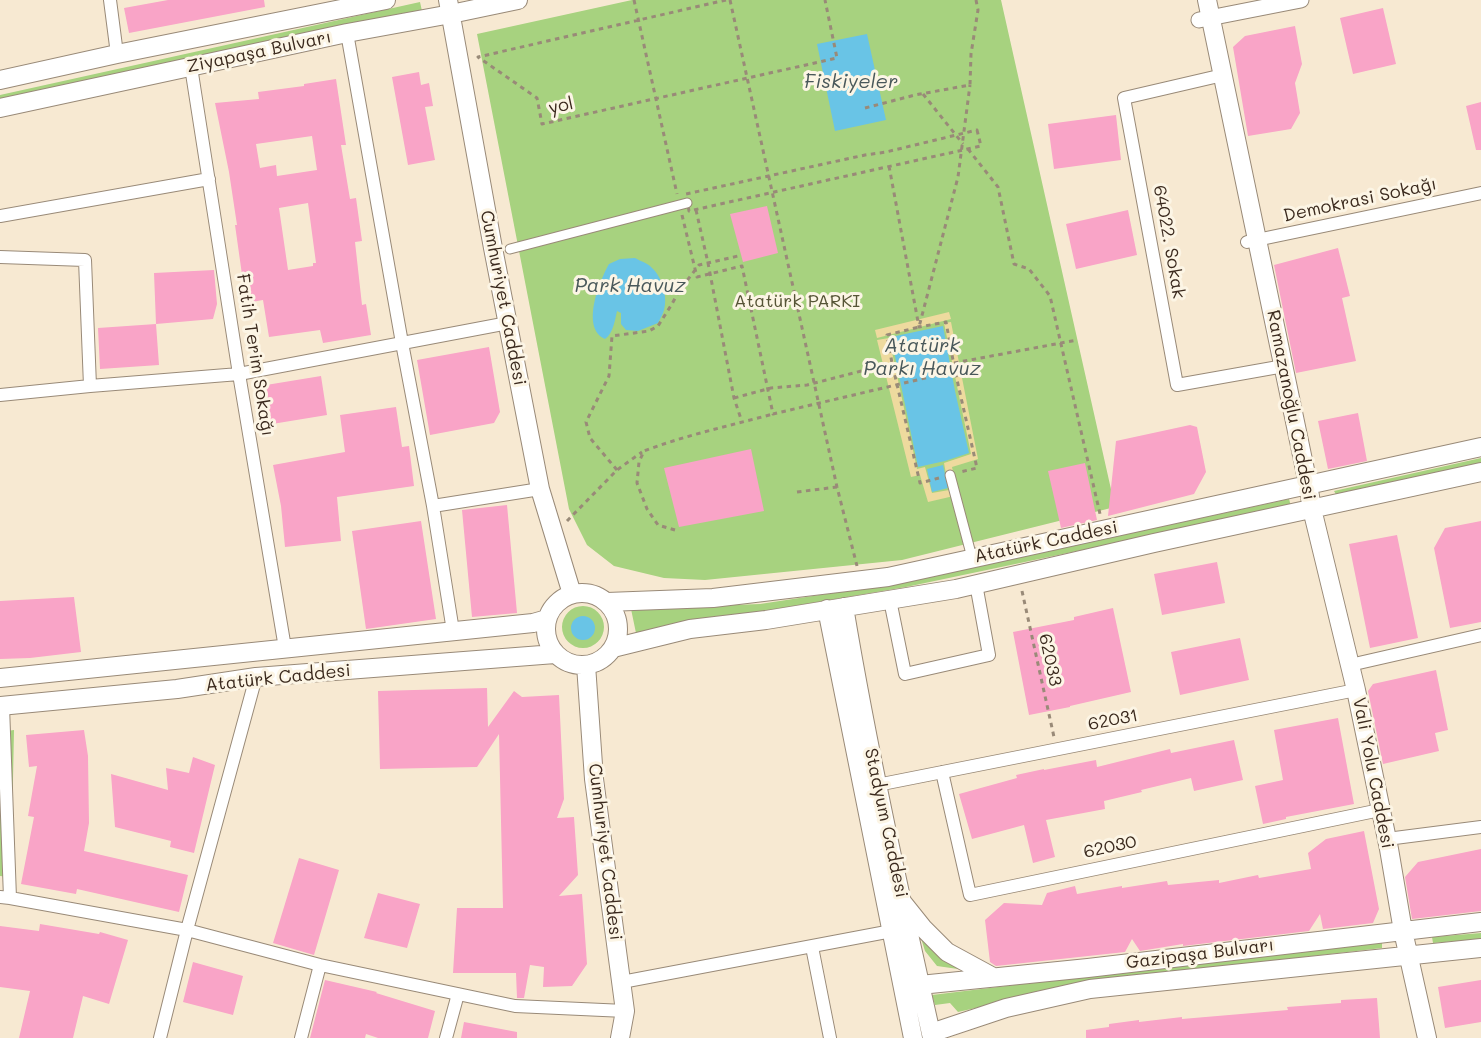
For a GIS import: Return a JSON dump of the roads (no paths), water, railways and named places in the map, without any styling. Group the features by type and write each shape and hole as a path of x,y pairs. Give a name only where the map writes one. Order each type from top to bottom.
{"main road":[{"name":"Ziyapaşa Bulvarı","path":"0,80 386,0"},
{"name":"Ziyapaşa Bulvarı","path":"0,108 347,33 449,7 518,0"},
{"name":"Ramazanoğlu Caddesi","path":"1195,0 1205,19 1304,485 1312,509"},
{"name":"Ramazanoğlu Caddesi","path":"1205,19 1207,0"},
{"name":"Cumhuriyet Caddesi","path":"449,7 540,489 572,594"},
{"name":"Atatürk Caddesi","path":"607,602 713,598 888,577 1481,447"},
{"name":"Atatürk Caddesi","path":"613,648 690,629 766,620 956,589 1481,472"},
{"name":"Vali Yolu Caddesi","path":"1312,509 1356,690 1387,839 1402,931 1427,1038"},
{"path":"584,592 596,595 607,602 618,623 618,636 613,648 606,656 597,662 575,665 555,654 545,628 552,608 560,599 584,592"},
{"path":"836,608 899,930 913,1038"},
{"name":"Stadyum Caddesi","path":"836,608 902,901 899,930 920,985 932,1035"},
{"name":"Atatürk Caddesi","path":"0,678 533,623 547,619"},
{"name":"Atatürk Caddesi","path":"1,706 177,689 256,677 555,654"},
{"name":"Cumhuriyet Caddesi","path":"586,665 594,779 625,1011 620,1038"},
{"path":"902,901 923,928 947,952 993,977"},
{"name":"Gazipaşa Bulvarı","path":"920,985 1481,922"},
{"name":"Gazipaşa Bulvarı","path":"932,1035 1006,1008 1090,989 1481,948"},
{"path":"956,1038 980,1017"}],"street":[{"path":"110,0 117,54"},
{"path":"1205,19 1301,0"},
{"path":"347,33 433,506 453,631"},
{"name":"Fatih Terim Sokağı","path":"191,67 285,648"},
{"name":"64022. Sokak","path":"1217,76 1124,98 1177,386 1279,367"},
{"path":"0,216 209,179"},
{"name":"Demokrasi Sokağı","path":"1252,241 1481,193"},
{"path":"510,249 683,204"},
{"path":"0,257 85,260 90,386"},
{"path":"0,395 239,374 508,323"},
{"path":"950,475 970,550"},
{"path":"433,506 540,489"},
{"path":"890,600 905,674 989,655 976,584"},
{"path":"1350,665 1481,635"},
{"path":"160,1038 256,677"},
{"name":"62031","path":"877,785 1356,690"},
{"path":"1,706 5,897 187,930 320,964 515,1006 625,1011"},
{"name":"62030","path":"942,772 970,895 1380,810"},
{"path":"1387,839 1481,827"},
{"path":"622,982 899,930"},
{"path":"812,947 830,1038"},
{"path":"301,1038 320,964"},
{"path":"446,1038 458,994"}],"water":[{"name":"Fiskiyeler","path":"867,34 886,120 835,131 817,44"},
{"name":"Park Havuz","path":"635,258 650,266 659,277 665,293 664,312 658,323 638,331 626,330 621,324 621,313 617,311 612,330 605,339 594,325 593,315 601,281 609,264 620,259"},
{"name":"Atatürk Parkı Havuz","path":"943,326 969,453 918,467 891,337"},
{"path":"943,465 948,488 932,492 927,469"},
{"path":"583,616 591,620 595,628 591,636 583,640 575,636 571,628 575,620"}],"park label":[{"name":"Atatürk PARKI","path":"797,301"}]}
